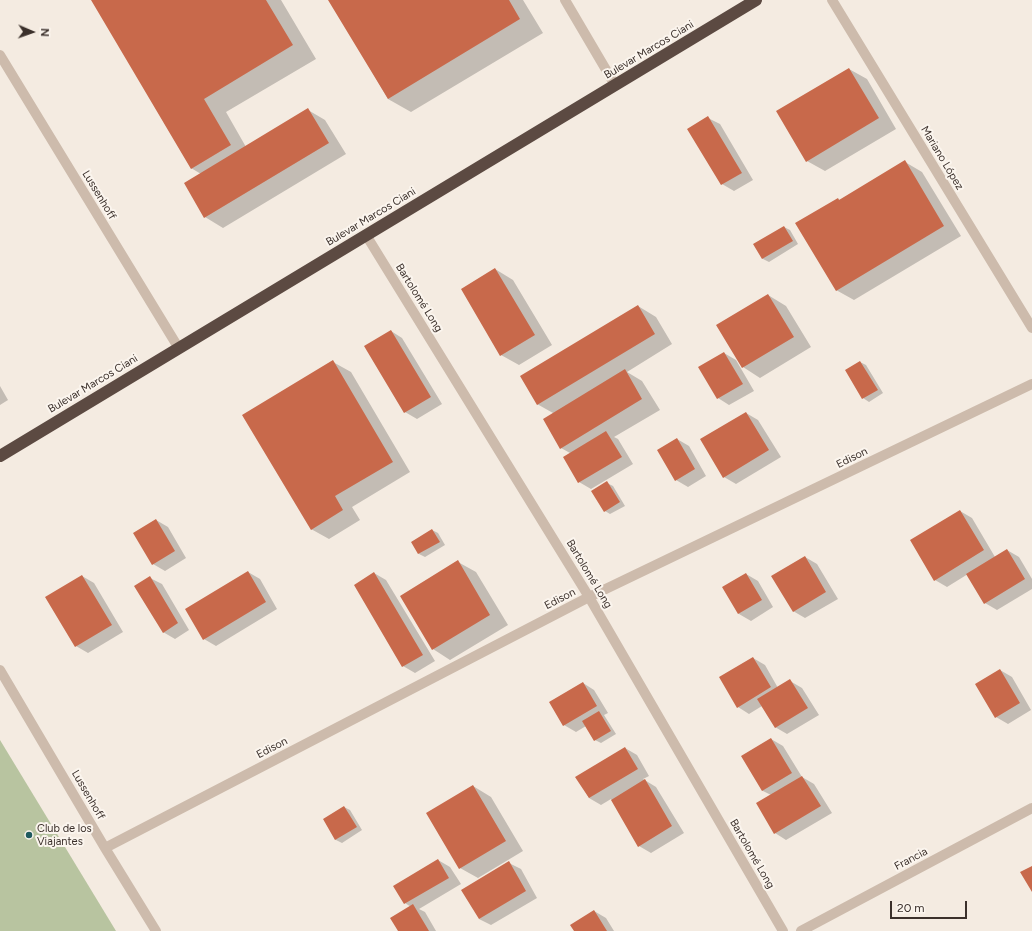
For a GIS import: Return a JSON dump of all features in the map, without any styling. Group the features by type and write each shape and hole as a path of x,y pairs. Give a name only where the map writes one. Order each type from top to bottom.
{"highway":[{"name":"Bulevar Marcos Ciani","path":"0,456 756,0"}],"street":[{"path":"565,0 615,85"},
{"name":"Mariano López","path":"832,0 1032,328"},
{"name":"Lussenhoff","path":"0,56 178,348"},
{"name":"Bartolomé Long","path":"366,236 589,597 783,931"},
{"name":"Edison","path":"105,848 589,597 1032,384"},
{"name":"Lussenhoff","path":"0,670 156,931"},
{"name":"Francia","path":"800,931 1032,808"}],"green space":[{"name":"Club de los Viajantes","path":"0,740 116,931 0,931"}],"building":[{"path":"91,0 266,0 293,45 204,99 231,145 191,169"},
{"path":"328,0 509,0 520,19 388,99"},
{"path":"849,68 879,118 806,162 776,111"},
{"path":"308,108 329,143 204,218 184,183"},
{"path":"708,116 742,173 721,185 687,129"},
{"path":"905,160 944,226 836,291 795,223 838,198 839,200"},
{"path":"784,226 793,241 762,259 753,244"},
{"path":"495,268 535,335 500,356 461,289"},
{"path":"768,294 794,337 742,368 716,325"},
{"path":"638,305 655,334 537,405 520,376"},
{"path":"391,330 431,397 404,413 364,346"},
{"path":"724,352 743,384 717,399 698,367"},
{"path":"333,360 393,462 335,496 343,510 311,530 242,415"},
{"path":"860,361 878,390 862,399 845,370"},
{"path":"625,369 642,399 560,449 543,419"},
{"path":"746,412 769,450 723,478 700,439"},
{"path":"606,431 622,457 578,483 563,457"},
{"path":"677,438 695,469 675,481 657,450"},
{"path":"607,481 620,502 604,512 591,491"},
{"path":"960,510 984,550 934,581 910,540"},
{"path":"156,519 175,551 152,565 133,533"},
{"path":"432,529 440,542 418,554 411,542"},
{"path":"1007,549 1025,579 984,604 966,574"},
{"path":"805,556 826,592 793,612 771,576"},
{"path":"458,560 490,615 432,650 400,596"},
{"path":"248,571 266,602 203,640 185,609"},
{"path":"374,572 423,655 402,667 354,585"},
{"path":"746,573 762,600 738,614 722,587"},
{"path":"82,575 112,625 75,647 45,597"},
{"path":"150,576 178,623 163,633 134,586"},
{"path":"753,657 771,687 737,708 719,677"},
{"path":"1000,669 1020,703 995,718 975,684"},
{"path":"790,679 808,708 775,728 757,699"},
{"path":"583,682 597,706 563,726 549,702"},
{"path":"599,711 611,731 594,741 582,721"},
{"path":"771,738 792,773 762,791 741,756"},
{"path":"625,747 638,769 589,798 575,777"},
{"path":"802,776 821,806 774,834 756,803"},
{"path":"645,779 672,826 638,847 611,800"},
{"path":"473,785 506,841 459,869 426,813"},
{"path":"344,806 357,827 335,840 323,819"},
{"path":"438,859 449,878 404,904 393,886"},
{"path":"509,861 526,891 479,919 461,890"},
{"path":"1032,866 1032,892 1020,872"},
{"path":"413,904 429,931 398,931 390,918"},
{"path":"594,910 607,931 574,931 570,925"}],"place":[{"name":"Club de los Viajantes","path":"29,835"}]}
